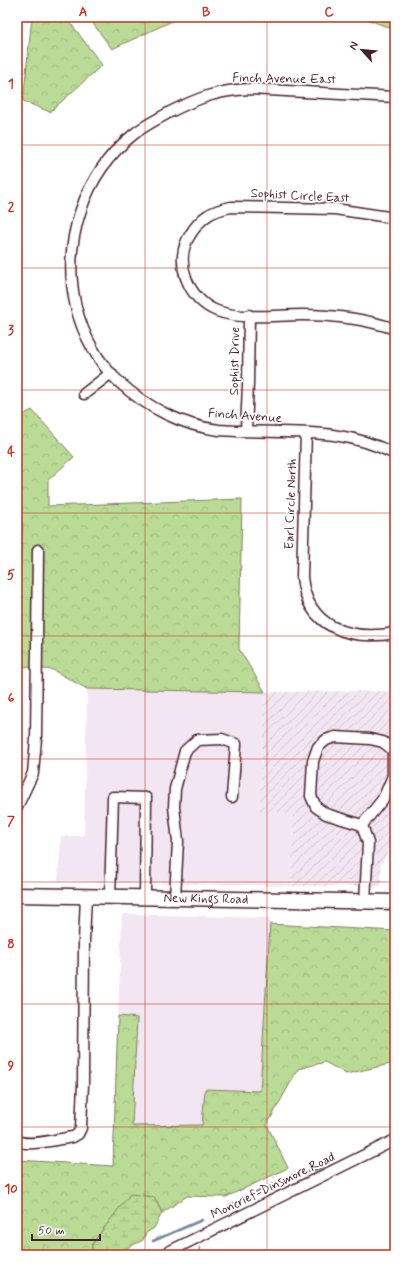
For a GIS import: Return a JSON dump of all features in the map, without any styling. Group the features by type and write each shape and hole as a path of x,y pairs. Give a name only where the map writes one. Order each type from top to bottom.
{"highway":[{"name":"New Kings Road","path":"17,895 395,902"}],"street":[{"name":"Finch Avenue East","path":"154,121 201,98 232,90 258,89 395,97"},
{"name":"Finch Avenue","path":"154,121 133,135 101,169 82,207 72,241 72,279 78,315 92,346 103,364 119,382 146,403 178,419 198,426 219,430 328,433 369,443 395,454"},
{"name":"Sophist Circle East","path":"249,316 225,313 215,310 204,304 189,286 184,274 184,250 191,233 206,216 216,210 231,206 335,209 395,218"},
{"path":"249,316 303,315 334,317 395,329"},
{"name":"Sophist Drive","path":"246,430 249,316"},
{"path":"84,394 111,373"},
{"name":"Earl Circle North","path":"306,432 302,577 306,599 314,612 335,629 350,634 379,635 395,633"},
{"path":"17,807 30,780 34,766 36,739 38,550"},
{"path":"335,737 370,739 383,742 392,750 392,776 383,799 362,825 326,814 316,807 311,796 314,761 318,747 326,740 335,737"},
{"path":"175,898 178,841 174,807 175,789 185,751 197,740 222,739 236,744 232,797"},
{"path":"110,896 113,797 146,798 145,897"},
{"path":"362,825 368,843 365,902"},
{"path":"17,1141 22,1143 31,1143 73,1137 78,1134 81,1128 86,896"},
{"name":"Moncrief-Dinsmore Road","path":"162,1255 395,1140"}],"shaded area":[{"path":"17,523 23,523 17,625"},
{"path":"87,689 265,692 259,811 293,814 291,886 58,881 61,836 84,836"},
{"path":"395,691 395,839 381,865 381,886 291,886 293,814 259,812 265,692"},
{"path":"122,914 270,918 260,1091 205,1089 203,1125 131,1126 137,1018 118,1016"}],"green space":[{"path":"32,17 66,17 102,65 50,112 23,101"},
{"path":"88,17 181,17 112,49"},
{"path":"351,17 395,17 395,30 364,18"},
{"path":"32,410 74,457 48,480 48,506 242,499 239,649 265,692 87,689 53,670 17,666 17,625 23,523 17,523 17,418"},
{"path":"270,924 395,931 395,1063 346,1074 325,1062 298,1069 267,1125 288,1168 226,1197 187,1196 162,1213 154,1197 92,1244 92,1255 17,1255 17,1160 113,1166 118,1016 137,1018 132,1126 202,1125 205,1089 260,1091"},
{"path":"130,1194 154,1197 162,1213 154,1228 146,1233 143,1240 113,1255 92,1255 92,1244"}],"waterway":[{"path":"229,1206 295,1174 313,1171 322,1167"},
{"path":"153,1241 202,1220"},
{"path":"199,1255 200,1248"}]}
